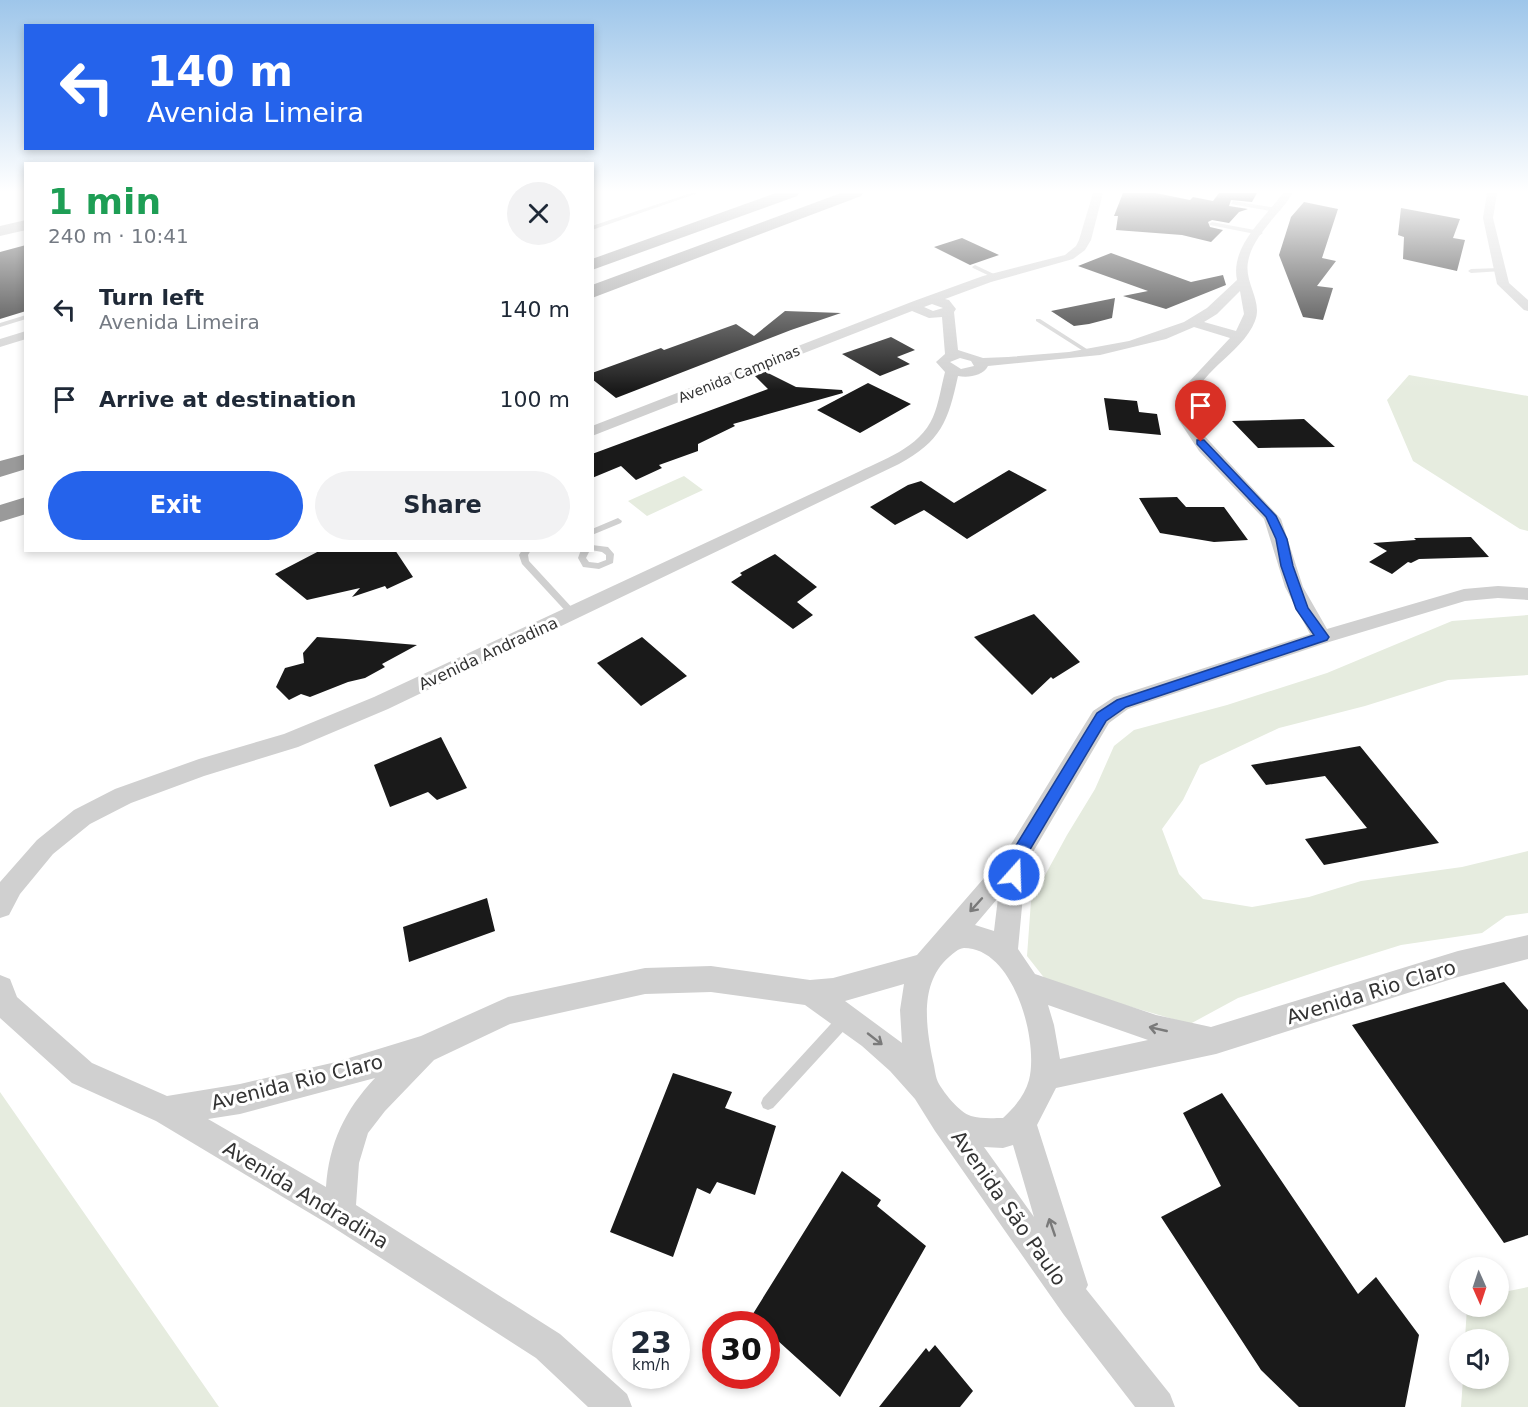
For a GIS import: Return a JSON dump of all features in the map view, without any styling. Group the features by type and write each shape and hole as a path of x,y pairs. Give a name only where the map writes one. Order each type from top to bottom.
{"highway":[{"path":"594,264 610,259"},
{"path":"594,291 681,259"},
{"path":"0,469 24,462"},
{"path":"0,514 24,506"}],"street":[{"path":"931,300 996,277 1063,259"},
{"path":"1245,259 1242,282 1250,295 1252,310 1248,322 1239,336 1192,386 1183,409 1190,429 1197,438 1271,516 1281,539 1287,566 1302,609 1322,637"},
{"path":"1497,259 1503,284 1528,307"},
{"path":"952,363 970,372 981,366 980,362 1090,353 1172,332 1210,312 1242,282"},
{"path":"944,311 966,287"},
{"path":"931,300 945,303 944,311"},
{"name":"Avenida Campinas","path":"594,431 886,317 919,308 931,300"},
{"path":"919,308 944,311"},
{"name":"Avenida Andradina","path":"0,907 11,886 45,847 82,817 123,795 199,768 290,741 441,676 860,477 915,448 930,435 940,421 952,363 944,311"},
{"path":"1191,322 1239,336"},
{"path":"0,343 24,336"},
{"path":"931,957 955,937 980,936 1005,950 1026,984 1043,1030 1045,1076 1034,1104 1021,1122 1007,1132 969,1131 933,1101 917,1054 914,1024 916,990 931,957 1014,862 1101,717 1121,703 1322,637 1464,595 1498,591 1528,594"},
{"path":"1005,950 1014,862"},
{"name":"Avenida Rio Claro","path":"1045,1076 1216,1040 1458,964 1528,947"},
{"name":"Avenida Rio Claro","path":"166,1111 240,1099 336,1076 426,1049 508,1011 573,994 645,981 711,980 765,985 810,993 833,991 931,957"},
{"name":"Avenida Rio Claro","path":"1026,984 1156,1029 1216,1040"},
{"name":"Avenida Andradina","path":"0,988 7,1006 82,1073 166,1111 339,1213 548,1346 614,1407"},
{"name":"Avenida Rio Claro","path":"810,993 847,1017 889,1050 933,1101"},
{"name":"Avenida Rio Claro","path":"339,1213 344,1162 351,1134 364,1113 426,1049"},
{"name":"Avenida São Paulo","path":"933,1101 1076,1303 1157,1407"},
{"name":"Avenida São Paulo","path":"1021,1122 1076,1303"}],"lane":[{"path":"975,267 996,277"},
{"path":"1471,271 1500,270"},
{"path":"0,325 24,318"},
{"path":"1038,320 1090,353"},
{"path":"594,531 618,521"},
{"path":"585,552 582,558 586,565 599,566 610,561 610,554 605,549 594,548"},
{"path":"525,552 523,555 525,562 573,614"},
{"path":"768,1103 847,1017"}],"shaded area":[{"path":"1409,375 1528,396 1528,531 1520,529 1413,461 1387,400"},
{"path":"684,476 703,490 647,516 628,501"},
{"path":"1528,615 1528,675 1448,680 1365,706 1279,728 1200,765 1183,800 1162,829 1179,874 1203,899 1252,907 1309,897 1361,881 1462,867 1528,851 1528,913 1506,916 1482,933 1401,945 1334,966 1238,998 1190,1024 1121,1004 1053,989 1027,956 1031,901 1095,789 1114,746 1134,730 1227,705 1327,673 1452,621"},
{"path":"0,1092 219,1407 0,1407"},
{"path":"1528,1287 1528,1407 1461,1407 1462,1389 1509,1389 1509,1329 1466,1329 1466,1317 1509,1317 1509,1291"}],"building":[{"path":"0,259 24,259 24,312 0,319"},
{"path":"957,259 988,259 970,265"},
{"path":"1097,259 1127,259 1191,282 1223,275 1226,285 1166,309 1123,296 1148,291 1078,266"},
{"path":"1280,259 1325,259 1336,261 1317,286 1333,288 1323,320 1303,317"},
{"path":"1403,259 1460,259 1457,271"},
{"path":"1115,298 1112,318 1089,324 1074,326 1051,311"},
{"path":"785,311 841,313 616,398 594,381 594,372 736,324 754,336"},
{"path":"891,337 915,350 897,357 910,364 880,376 842,354"},
{"path":"764,371 796,387 842,390 843,393 733,424 735,426 698,444 698,451 659,465 662,468 636,480 621,466 594,477 594,453 768,389 754,375"},
{"path":"868,383 911,404 860,433 817,410"},
{"path":"1104,398 1137,401 1139,412 1157,414 1161,435 1109,430"},
{"path":"1304,419 1335,447 1258,448 1232,421"},
{"path":"1009,470 1047,490 967,539 924,510 895,525 870,507 908,485 921,481 954,503"},
{"path":"1177,497 1186,507 1224,507 1248,540 1214,542 1160,533 1139,498"},
{"path":"1471,537 1489,557 1419,559 1408,562 1392,574 1369,562 1387,551 1373,543 1416,540 1414,538"},
{"path":"317,552 396,552 413,577 387,589 385,586 352,597 360,588 307,600 275,574"},
{"path":"775,554 817,587 797,602 813,615 793,629 731,582 742,575 740,573"},
{"path":"1034,614 1080,662 1053,679 1051,677 1032,695 974,637"},
{"path":"317,637 417,645 382,664 385,667 365,678 310,697 301,694 289,700 276,687 285,668 304,663 303,653"},
{"path":"642,637 687,676 641,706 597,663"},
{"path":"441,737 467,788 437,800 428,792 390,807 374,765"},
{"path":"1360,746 1439,843 1324,865 1305,839 1367,828 1325,776 1266,785 1251,765"},
{"path":"487,898 495,931 409,962 403,927"},
{"path":"1504,982 1528,1010 1528,1235 1504,1243 1352,1025"},
{"path":"673,1073 732,1092 725,1108 776,1126 755,1195 717,1182 710,1194 697,1188 673,1257 610,1232"},
{"path":"1222,1093 1358,1294 1376,1277 1419,1335 1405,1407 1299,1407 1261,1370 1161,1217 1221,1186 1183,1113"},
{"path":"842,1171 881,1200 877,1206 926,1246 840,1397 780,1343 780,1311 755,1311"},
{"path":"935,1345 973,1391 960,1407 879,1407 926,1348 929,1352"}],"route":[{"path":"1014,875 1014,862 1101,717 1121,703 1322,637 1302,609 1287,566 1281,539 1271,516 1201,442"}]}
